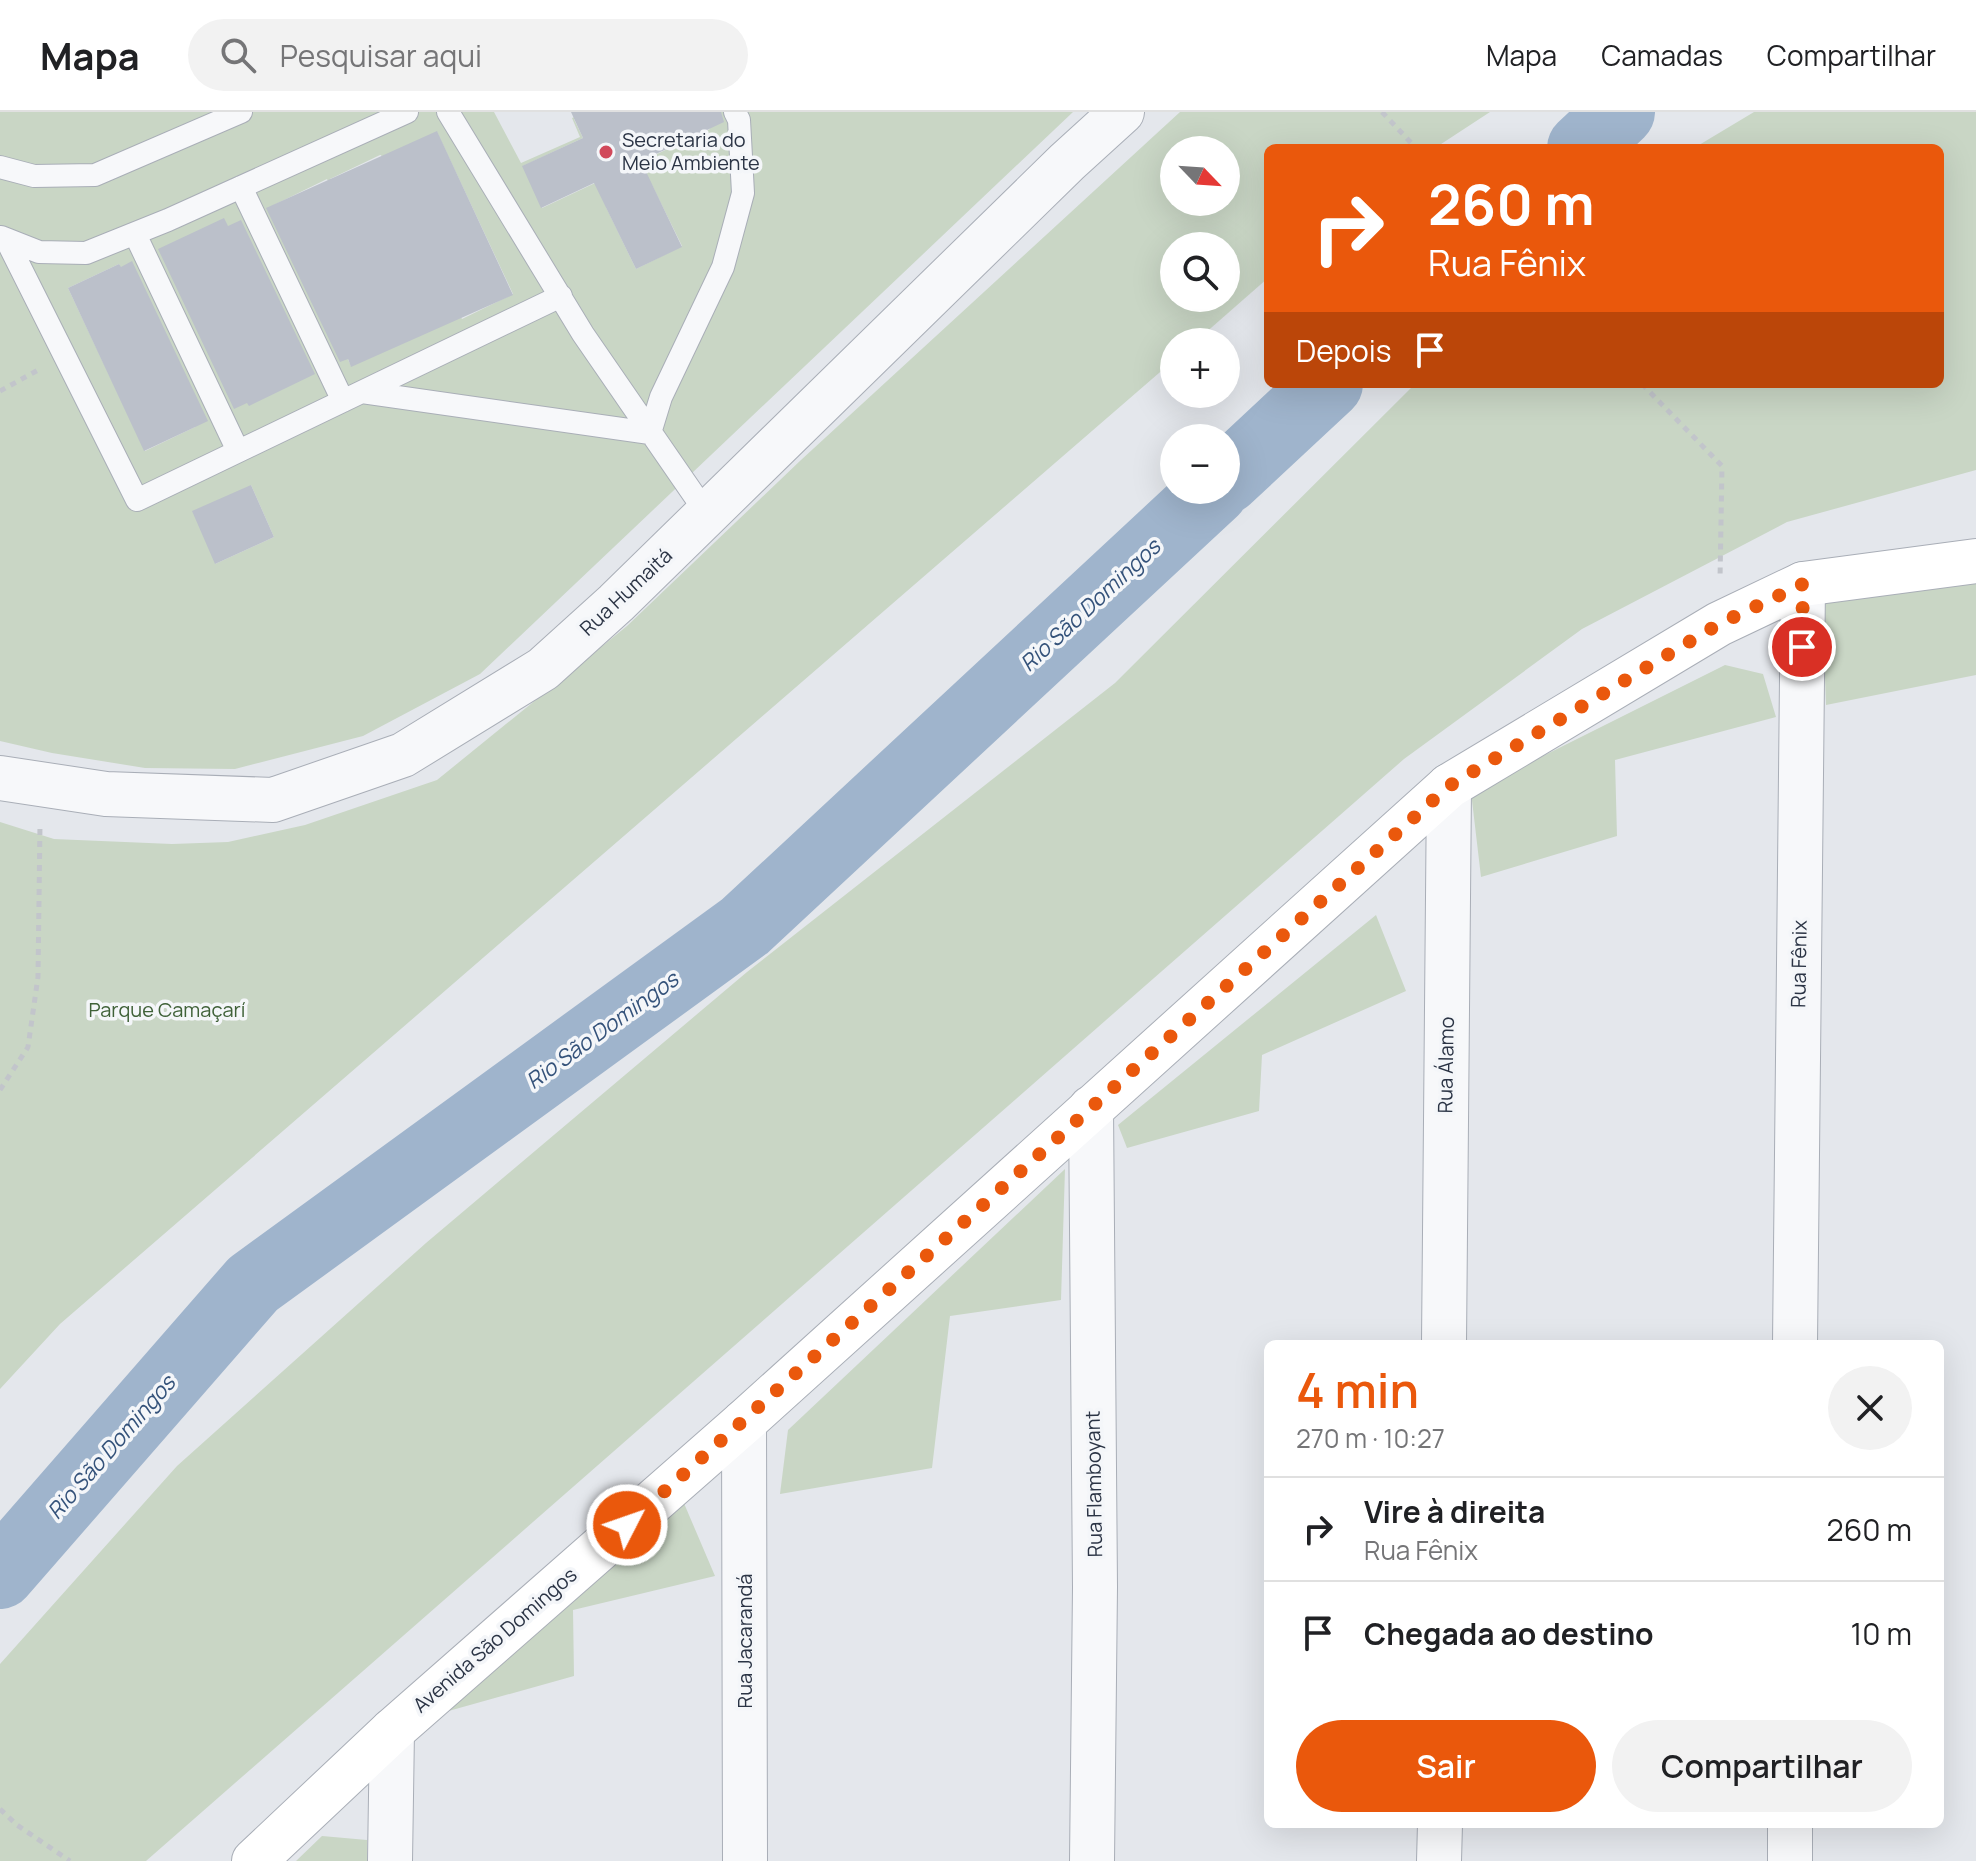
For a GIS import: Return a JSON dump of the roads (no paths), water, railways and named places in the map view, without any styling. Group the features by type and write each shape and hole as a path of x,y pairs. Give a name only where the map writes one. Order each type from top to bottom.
{"street":[{"name":"Rua Humaitá","path":"20,781 106,794 273,800 403,755 543,669 1122,112"},
{"name":"Avenida São Domingos","path":"254,1861 392,1731 744,1422 1449,786 1719,624 1803,584 1976,561"},
{"name":"Rua Fênix","path":"1795,1340 1803,584"},
{"name":"Rua Álamo","path":"1444,1340 1449,786"},
{"name":"Rua Flamboyant","path":"1091,1108 1095,1587 1092,1861"},
{"name":"Rua Jacarandá","path":"744,1422 745,1861"},
{"path":"390,1861 392,1731"},
{"path":"1439,1861 1440,1828"},
{"path":"1790,1828 1790,1861"}],"lane":[{"path":"0,167 34,176 95,175 241,112"},
{"path":"3,238 39,252 86,253 407,112"},
{"path":"448,112 561,296 707,514"},
{"path":"650,433 661,397 723,267 743,193 739,120 735,112"},
{"path":"241,187 352,396"},
{"path":"135,234 238,451"},
{"path":"3,238 137,500 561,296"},
{"path":"352,396 650,433"}],"waterway":[{"name":"Rio São Domingos","path":"1586,144 1620,112"},
{"name":"Rio São Domingos","path":"1240,466 1324,388"},
{"name":"Rio São Domingos","path":"0,1574 253,1284 745,926 1199,504"}],"place":[{"name":"Secretaria do Meio Ambiente","path":"606,152"}],"park label":[{"name":"Parque Camaçarí","path":"167,1010"}]}
